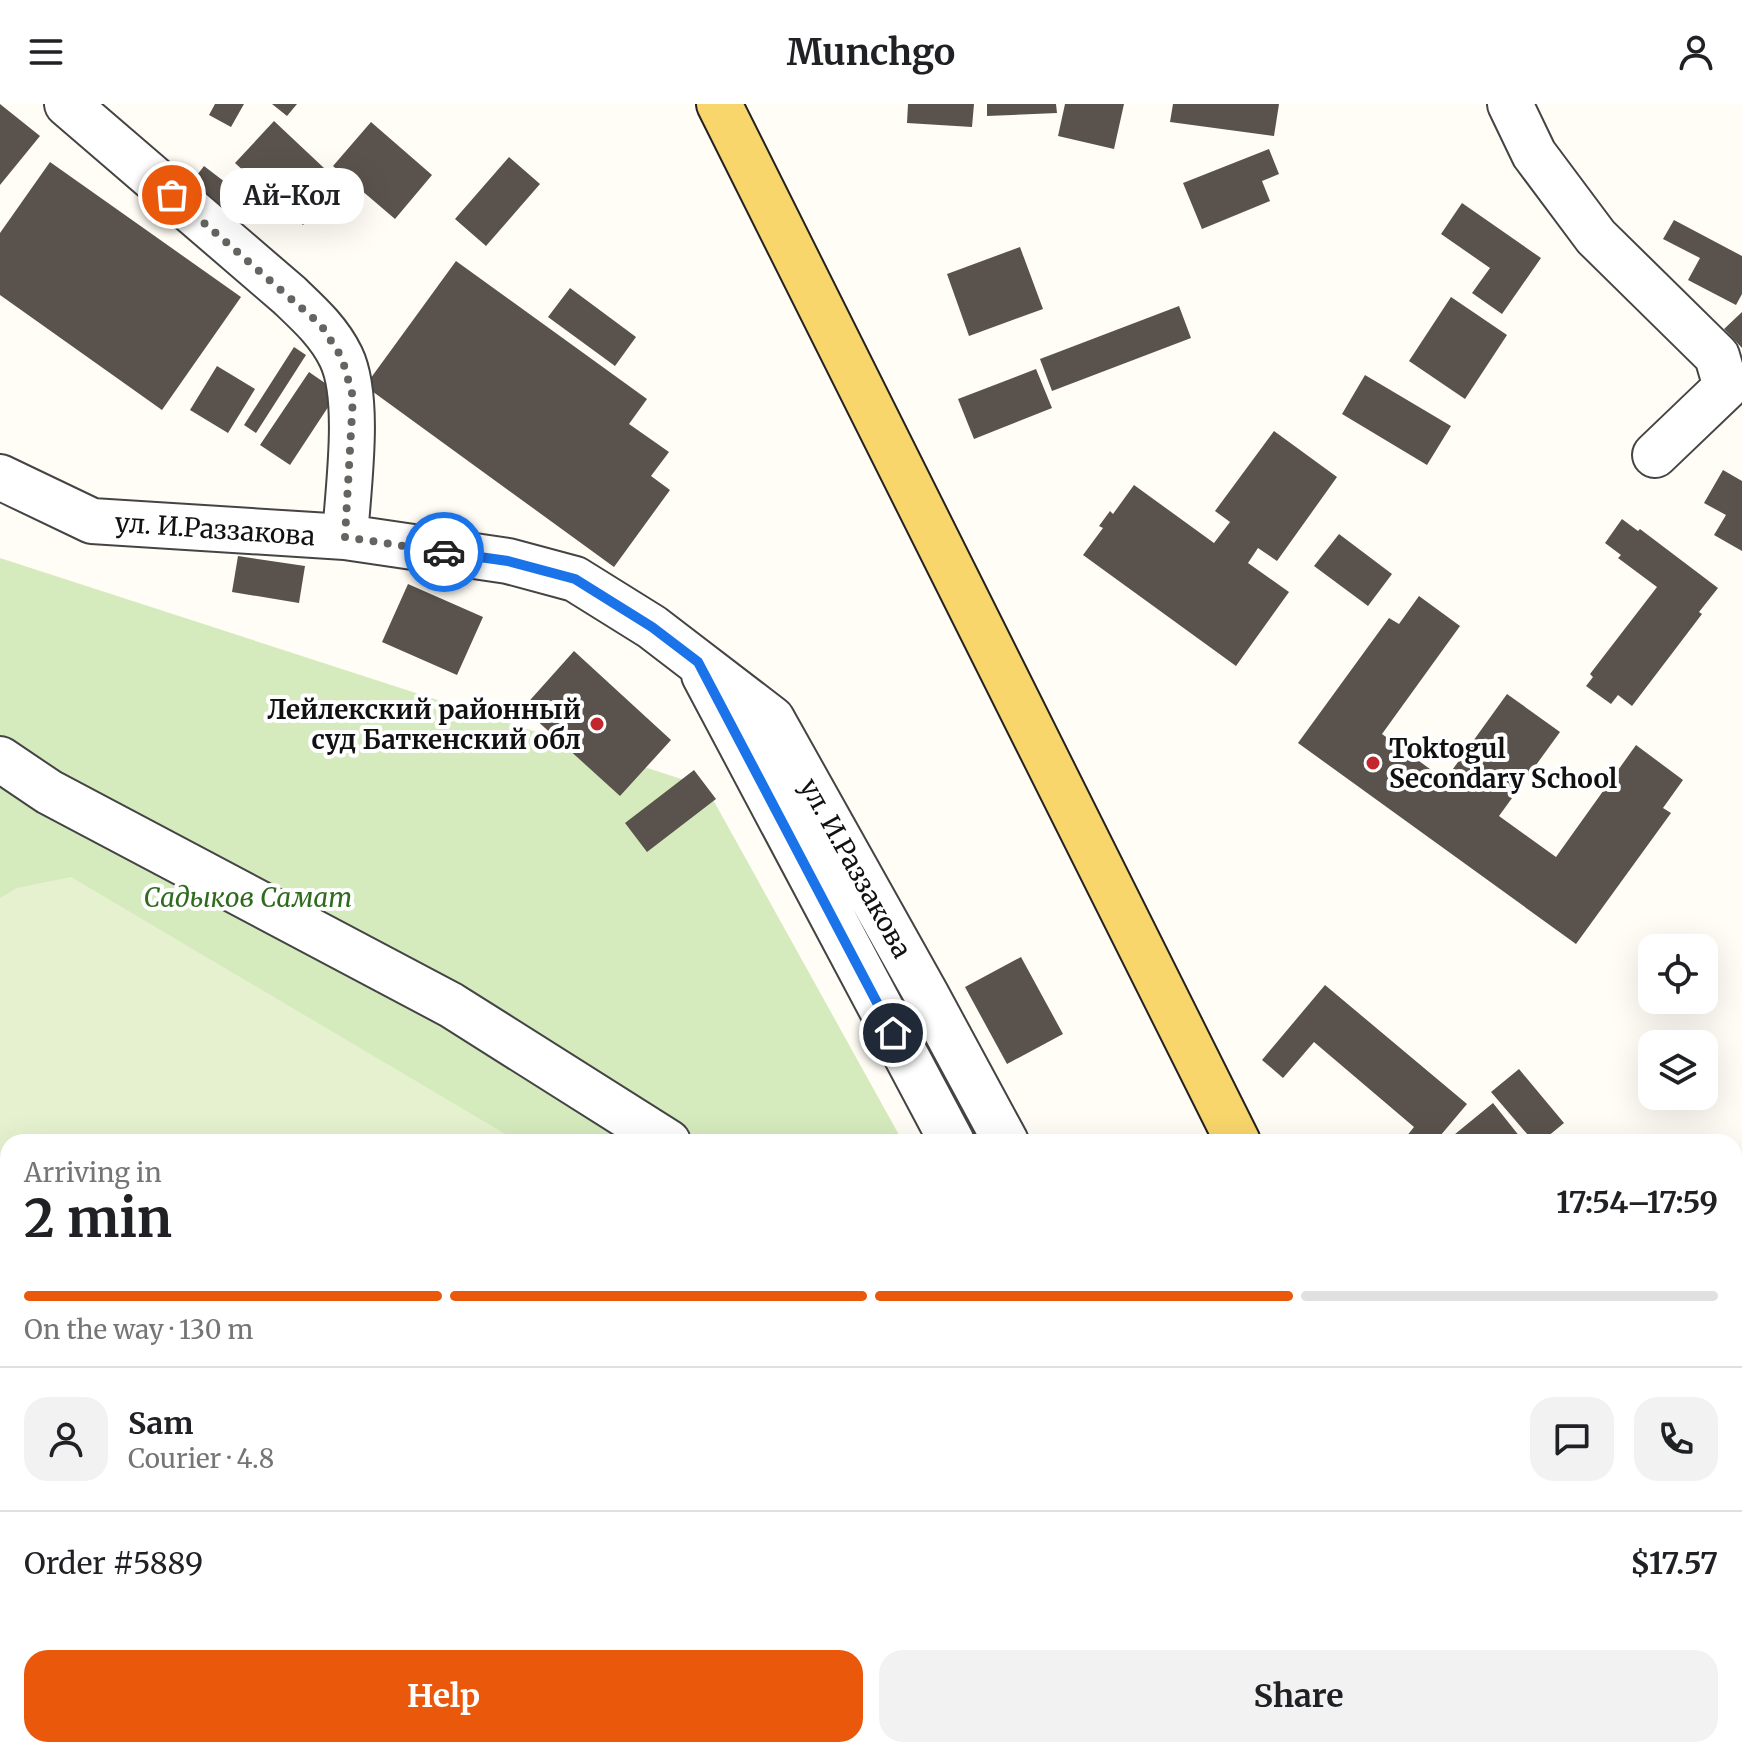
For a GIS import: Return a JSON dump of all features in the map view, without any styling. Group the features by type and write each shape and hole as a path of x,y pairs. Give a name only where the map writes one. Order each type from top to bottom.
{"main road":[{"path":"719,104 1234,1134"}],"street":[{"path":"67,104 321,325 342,358 353,397 345,537"},
{"path":"1510,104 1534,154 1596,237 1717,356 1726,387 1655,455"},
{"name":"ул. И.Раззакова","path":"0,477 92,521 345,537 508,561 575,579 652,627 772,719 1002,1134"},
{"name":"ул. И.Раззакова","path":"698,662 948,1134"},
{"path":"0,759 49,792 451,1005 655,1134"}],"green space":[{"name":"Садыков Самат","path":"0,558 706,787 899,1134 0,1134"},
{"path":"71,877 505,1134 0,1134 0,898 17,888"}],"building":[{"path":"0,104 40,136 0,185"},
{"path":"215,104 244,104 231,127 209,115"},
{"path":"272,104 297,104 287,116"},
{"path":"908,104 974,104 972,127 907,123"},
{"path":"987,104 1056,104 1057,113 987,116"},
{"path":"1065,104 1124,104 1114,149 1058,136"},
{"path":"1173,104 1279,104 1274,136 1170,122"},
{"path":"274,121 341,184 303,225 235,163"},
{"path":"371,122 432,175 395,219 333,166"},
{"path":"1269,149 1279,174 1262,181 1270,201 1202,229 1183,183"},
{"path":"509,157 540,184 486,246 455,219"},
{"path":"50,162 241,297 162,410 0,295 0,233"},
{"path":"204,166 247,199 230,221 187,188"},
{"path":"1462,203 1541,258 1502,314 1472,293 1490,268 1441,234"},
{"path":"1674,220 1742,256 1742,294 1736,305 1688,280 1700,258 1663,239"},
{"path":"1020,247 1043,309 969,336 947,274"},
{"path":"456,261 647,399 629,424 669,452 651,476 670,490 614,567 365,386"},
{"path":"570,288 636,337 615,366 548,317"},
{"path":"1451,297 1507,335 1465,399 1409,361"},
{"path":"1179,306 1191,338 1052,391 1040,359"},
{"path":"1742,312 1742,348 1724,329"},
{"path":"294,347 306,355 256,433 244,425"},
{"path":"217,366 255,389 228,433 190,410"},
{"path":"1036,369 1052,408 974,439 958,399"},
{"path":"309,372 338,392 290,465 260,445"},
{"path":"1365,375 1451,426 1427,465 1342,414"},
{"path":"1274,431 1337,477 1277,561 1258,548 1248,563 1289,592 1236,666 1083,555 1103,528 1099,526 1110,511 1113,514 1134,485 1214,543 1230,522 1215,511"},
{"path":"1723,470 1742,481 1742,551 1714,535 1726,515 1704,503"},
{"path":"1622,519 1718,588 1632,706 1618,695 1611,704 1586,686 1593,677 1590,674 1657,587 1618,558 1621,555 1605,543"},
{"path":"1339,534 1392,574 1368,606 1314,566"},
{"path":"238,556 305,566 299,603 232,592"},
{"path":"408,584 483,617 457,675 382,642"},
{"name":"Toktogul Secondary School","path":"1419,596 1460,626 1382,734 1445,780 1507,694 1560,732 1499,816 1556,857 1636,745 1683,780 1663,808 1671,813 1576,944 1298,743 1389,618 1399,624"},
{"name":"Лейлекский районный суд Баткенский обл","path":"574,651 671,740 620,796 523,708"},
{"path":"694,770 716,799 647,852 625,823"},
{"path":"1021,957 1063,1034 1007,1064 965,987"},
{"path":"1325,985 1467,1104 1442,1134 1408,1134 1414,1127 1314,1042 1283,1078 1262,1060"},
{"path":"1519,1069 1564,1123 1551,1134 1527,1134 1491,1092"},
{"path":"1493,1103 1518,1134 1455,1134"}],"way so far":[{"path":"172,195 321,325 342,358 353,397 345,537 444,552"}],"place":[{"name":"Ай-Кол","path":"172,195"},
{"name":"Лейлекский районный суд Баткенский обл","path":"597,724"},
{"name":"Toktogul Secondary School","path":"1373,763"}],"route":[{"path":"444,552 508,561 575,579 652,627 698,662 893,1033"}]}
